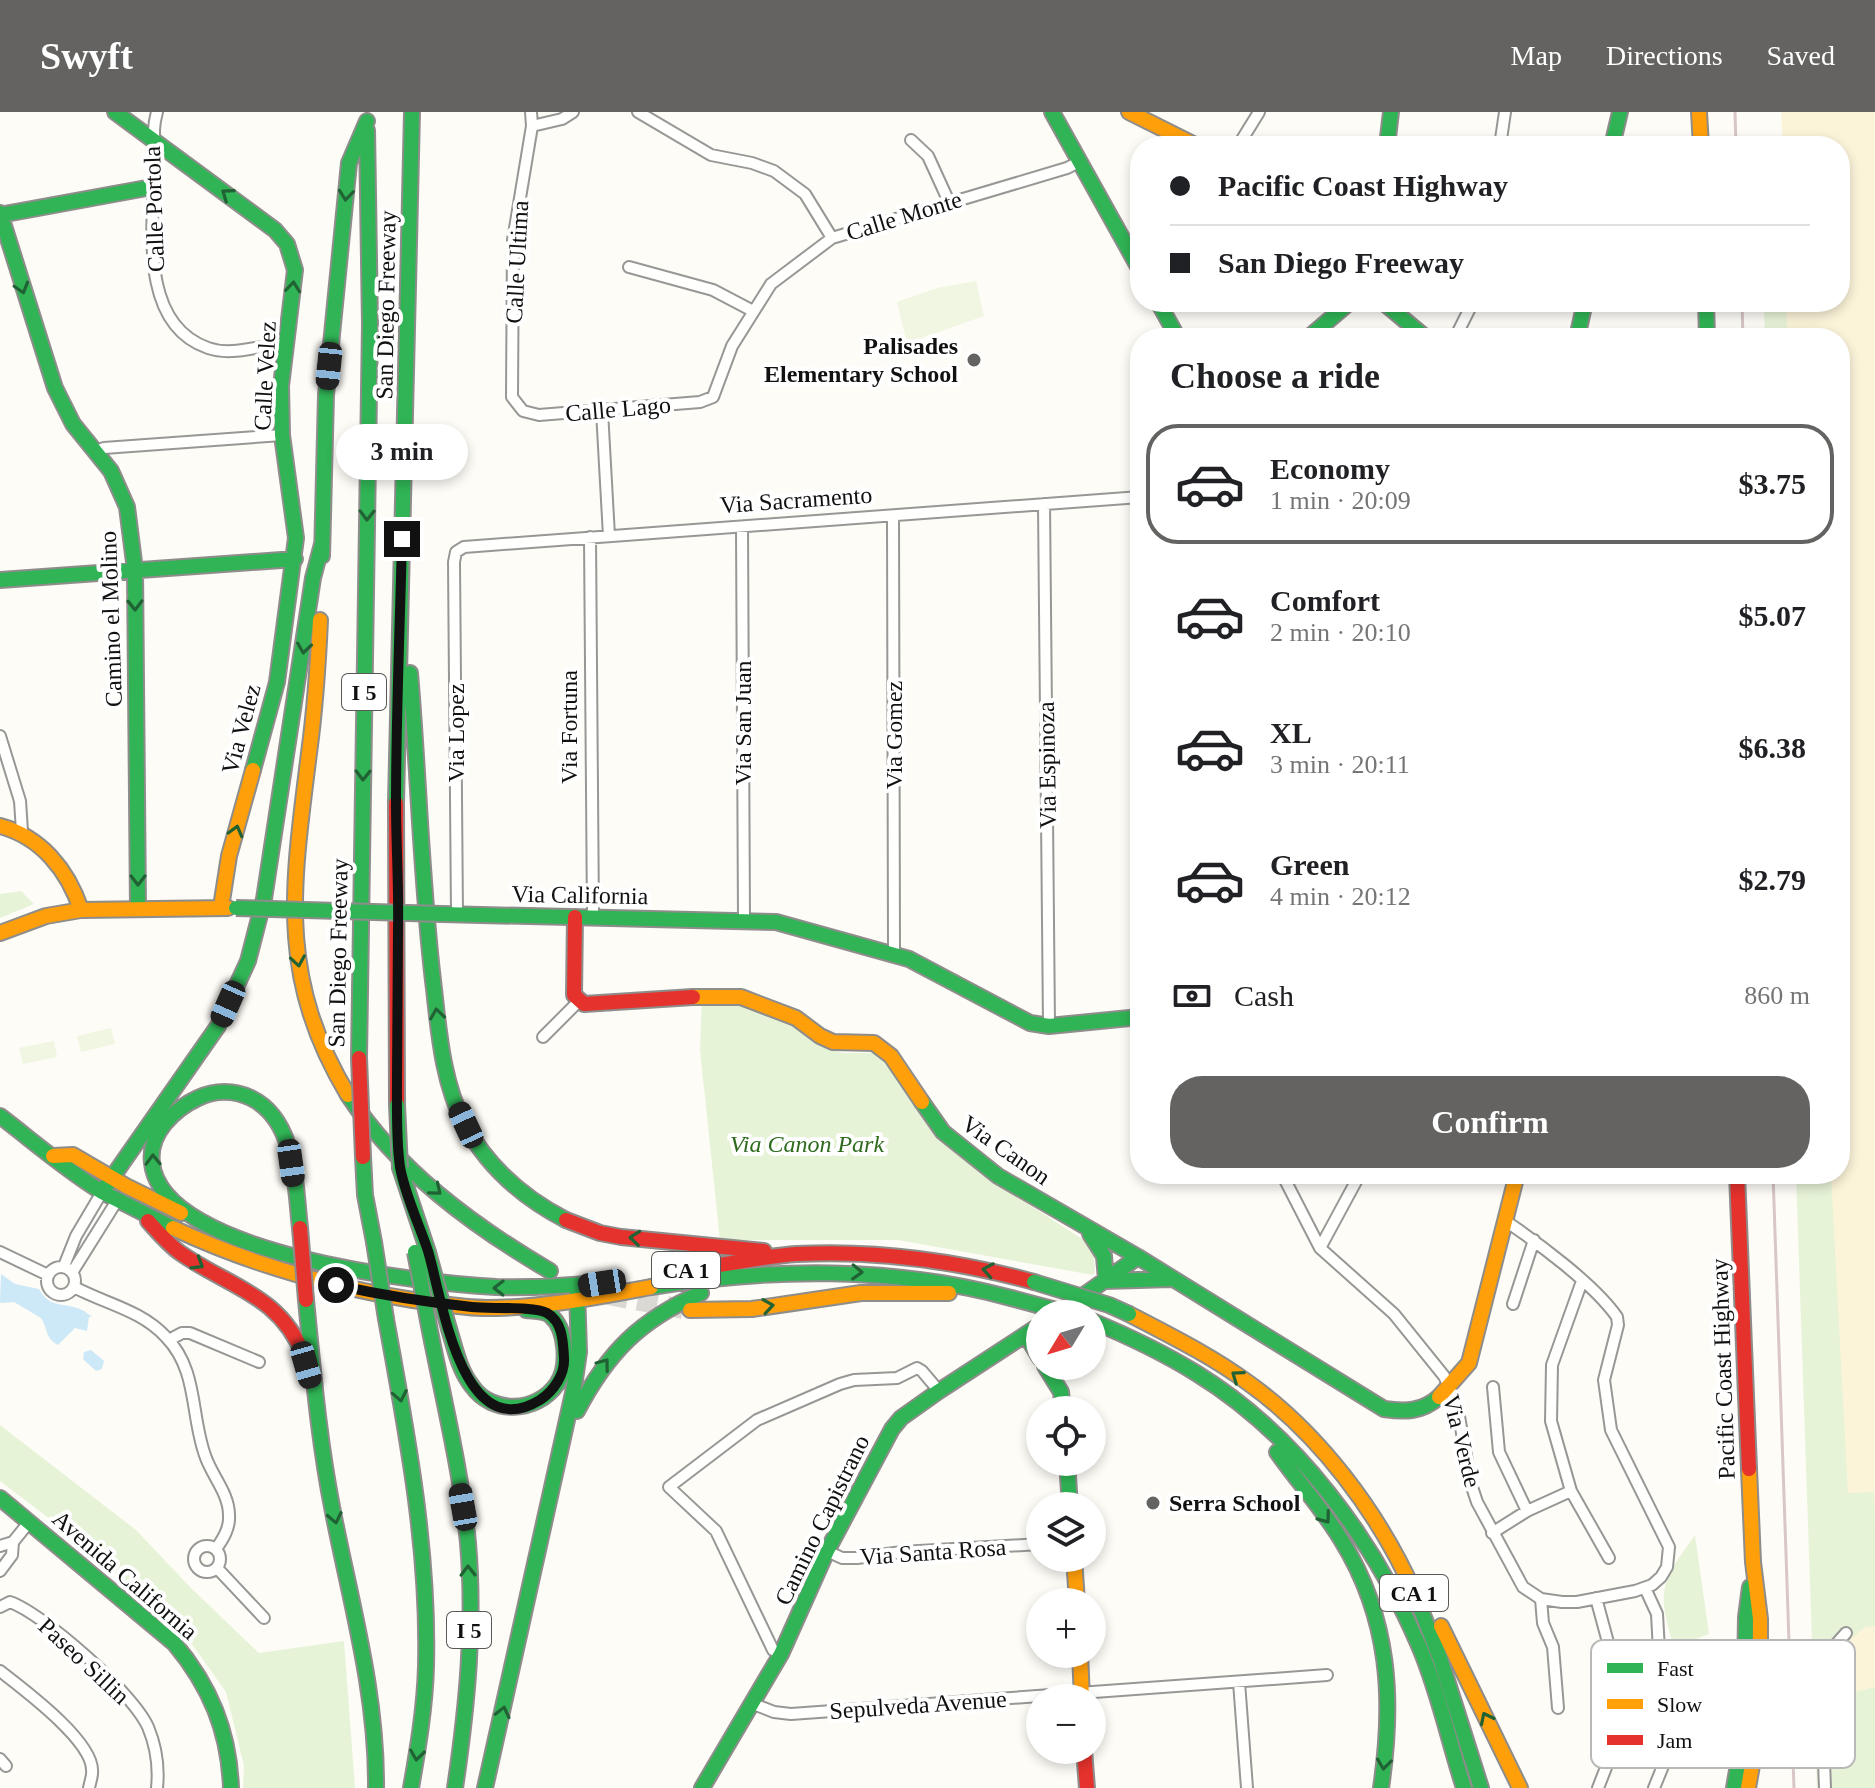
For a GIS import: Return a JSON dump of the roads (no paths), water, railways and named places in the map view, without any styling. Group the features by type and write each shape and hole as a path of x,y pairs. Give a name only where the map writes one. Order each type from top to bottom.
{"main road":[{"path":"115,112 152,141"},
{"name":"San Diego Freeway","path":"412,112 396,801 397,1105 404,1197 421,1252 429,1326 468,1546 467,1690 455,1788"},
{"path":"1129,112 1177,136"},
{"path":"1388,136 1391,112"},
{"path":"1614,136 1620,112"},
{"path":"1699,112 1700,136"},
{"path":"1055,113 1130,252"},
{"path":"367,116 349,163 326,395 315,715 293,901 298,963 313,1024 331,1068 366,1119 394,1151 486,1232 550,1271"},
{"name":"San Diego Freeway","path":"367,116 370,325 359,1058 365,1195 412,1461 423,1538 428,1607 423,1711 411,1788"},
{"name":"Calle Velez","path":"152,141 253,212 287,244 295,270 281,386 282,435 296,538 295,559"},
{"path":"0,214 152,187"},
{"name":"Camino el Molino","path":"0,214 55,388 73,424 111,471 127,507 135,570 138,909"},
{"path":"1320,328 1338,312"},
{"path":"1395,312 1414,328"},
{"path":"0,1116 53,1156 66,1170 102,1192 218,1026 248,961 264,899 313,578 322,544"},
{"path":"0,580 295,559"},
{"name":"Via Velez","path":"221,907 229,856 277,682 295,559"},
{"path":"401,570 419,776 422,874 431,970 448,1078 466,1125 487,1158 512,1185 552,1214 594,1232 796,1254"},
{"path":"0,826 22,831 36,840 78,897 81,910"},
{"name":"Via California","path":"0,933 46,916 81,910 221,907 776,922 924,964 1023,1020 1049,1026 1130,1018"},
{"path":"575,917 574,995 579,1001"},
{"name":"Via Canon","path":"579,1001 594,1005 710,996 741,997 796,1018 833,1042 874,1043 891,1056 943,1132 998,1176 1138,1257 1384,1409 1402,1414 1421,1411 1450,1387"},
{"path":"196,1220 159,1187 151,1162 153,1145 165,1122 200,1095 222,1091 250,1096 270,1110 287,1142 300,1228 316,1401 333,1510 370,1680 376,1788"},
{"path":"53,1156 73,1155 111,1178"},
{"path":"400,1168 417,1218 421,1252 469,1383 497,1406 518,1407 545,1397 564,1370 563,1336 555,1321 540,1311 474,1308"},
{"name":"CA 1","path":"111,1178 196,1220 282,1252 397,1278 463,1287 577,1294 796,1254 941,1262 999,1271 1109,1305 1203,1353 1264,1395 1298,1425 1358,1500 1410,1583 1446,1673 1481,1788"},
{"path":"1450,1387 1469,1363 1514,1184"},
{"name":"Pacific Coast Highway","path":"1737,1184 1753,1562 1760,1640"},
{"name":"CA 1","path":"102,1192 211,1246 268,1267 371,1293 474,1308 708,1279 855,1271 967,1285 1026,1302"},
{"path":"140,1213 177,1251 271,1305 286,1318 300,1339 316,1401"},
{"path":"1085,1228 1103,1250 1107,1266 1105,1281"},
{"path":"1077,1300 1138,1257"},
{"path":"566,1432 606,1359 639,1327 673,1305 751,1276"},
{"path":"1105,1281 1174,1279"},
{"path":"690,1310 752,1309 861,1293 926,1291 1011,1298"},
{"path":"485,1788 566,1432 579,1352 577,1294"},
{"name":"CA 1","path":"1106,1327 1185,1366 1246,1410 1328,1491 1364,1540 1421,1651 1464,1788"},
{"name":"Camino Capistrano","path":"702,1788 781,1654 827,1551 892,1429 901,1418 939,1391 1026,1335"},
{"path":"1246,1410 1343,1542 1366,1594 1381,1641 1389,1702 1381,1788"},
{"path":"1298,1425 1380,1516 1408,1560 1520,1788"},
{"name":"Avenida California","path":"0,1498 174,1643 197,1670 215,1701 225,1730 231,1761 231,1788"},
{"name":"Pacific Coast Highway","path":"1746,1640 1753,1562"},
{"path":"1085,1764 1087,1788"},
{"name":"Pacific Coast Highway","path":"1734,1788 1737,1768"},
{"name":"Pacific Coast Highway","path":"1748,1788 1752,1768"}],"street":[{"name":"Calle Portola","path":"157,112 152,141 155,158 152,187 157,287 166,314 176,328 208,348 225,351 287,344"},
{"name":"Calle Ultima","path":"523,411 512,397 513,240 532,126 531,112"},
{"path":"532,126 562,119 573,112"},
{"path":"638,112 711,155 774,171 805,194 832,238"},
{"path":"1244,136 1259,112"},
{"path":"1501,136 1505,112"},
{"path":"911,140 928,156 949,202"},
{"name":"Calle Monte","path":"713,397 732,346 771,284 832,238 1079,162"},
{"path":"629,267 713,290 753,311"},
{"name":"Calle Lago","path":"523,411 539,415 602,411 700,402 713,397"},
{"path":"602,411 609,536"},
{"path":"96,451 282,435"},
{"name":"Via Sacramento","path":"456,552 464,547 1130,498"},
{"name":"Via Espinoza","path":"1044,504 1049,1026"},
{"name":"Via Gomez","path":"893,516 894,953"},
{"name":"Via San Juan","path":"742,527 744,920"},
{"name":"Via Fortuna","path":"590,537 593,917"},
{"name":"Via Lopez","path":"456,552 457,915"},
{"path":"0,736 20,801 22,831"},
{"path":"543,1037 579,1001"},
{"name":"Via Verde","path":"1287,1184 1320,1248 1394,1314 1450,1387 1457,1405 1471,1484 1492,1533 1515,1576 1531,1594 1541,1599"},
{"path":"1320,1248 1355,1184"},
{"path":"102,1192 76,1236 72,1266 76,1279 74,1287 68,1294 58,1295 50,1289 48,1275 54,1268 72,1266 126,1186"},
{"path":"1504,1220 1534,1240 1582,1281 1617,1317 1618,1325 1604,1380 1611,1430 1669,1537 1669,1557 1661,1577 1645,1588 1562,1602 1541,1599 1543,1623 1553,1647 1558,1708"},
{"path":"1513,1304 1534,1240"},
{"path":"0,1252 48,1275"},
{"path":"1582,1281 1552,1365 1551,1421 1571,1491 1609,1558"},
{"path":"74,1287 152,1323 169,1340 189,1373 198,1433 206,1460 228,1505 228,1526 216,1549"},
{"path":"169,1340 182,1333 190,1333 259,1362"},
{"path":"781,1654 773,1650 716,1531 670,1490 671,1485 752,1423 826,1389 854,1380 897,1378 917,1368 939,1391"},
{"path":"1493,1387 1499,1452 1527,1511"},
{"path":"1492,1533 1527,1511 1571,1491"},
{"path":"0,1546 13,1542 30,1521"},
{"path":"0,1571 12,1555 13,1542"},
{"name":"Via Santa Rosa","path":"827,1551 842,1558 857,1558 902,1552 1026,1545"},
{"path":"202,1547 216,1549 221,1559 217,1568 204,1572 196,1566 194,1557 202,1547"},
{"path":"217,1568 264,1618"},
{"path":"1645,1588 1657,1614 1658,1640"},
{"path":"1596,1598 1607,1640"},
{"name":"Paseo Sillin","path":"0,1607 10,1602 26,1608 122,1692 148,1726 159,1768 157,1788"},
{"path":"1840,1640 1846,1633"},
{"path":"0,1671 76,1736 93,1767 89,1788"},
{"name":"Sepulveda Avenue","path":"1106,1694 1327,1675"},
{"path":"1239,1682 1247,1788"},
{"name":"Sepulveda Avenue","path":"751,1703 774,1712 791,1714 1026,1699"},
{"path":"1598,1788 1606,1768"},
{"path":"1654,1788 1662,1768"},
{"path":"1824,1768 1825,1788"}],"water":[{"path":"1,1274 15,1284 39,1289 44,1297 56,1304 84,1311 92,1317 89,1317 87,1331 75,1328 58,1345 49,1336 41,1318 14,1302 0,1303"},
{"path":"91,1350 104,1361 102,1369 96,1371 83,1359 84,1352"}],"tunnel":[{"path":"608,1295 683,1309"}],"railway":[{"path":"1735,112 1736,136"},
{"path":"1742,312 1743,328"},
{"path":"1773,1184 1789,1640"},
{"path":"1793,1768 1794,1788"}],"place":[{"name":"Palisades Elementary School","path":"974,360"},
{"name":"Serra School","path":"1153,1503"}],"park label":[{"name":"Via Canon Park","path":"807,1144"}]}
